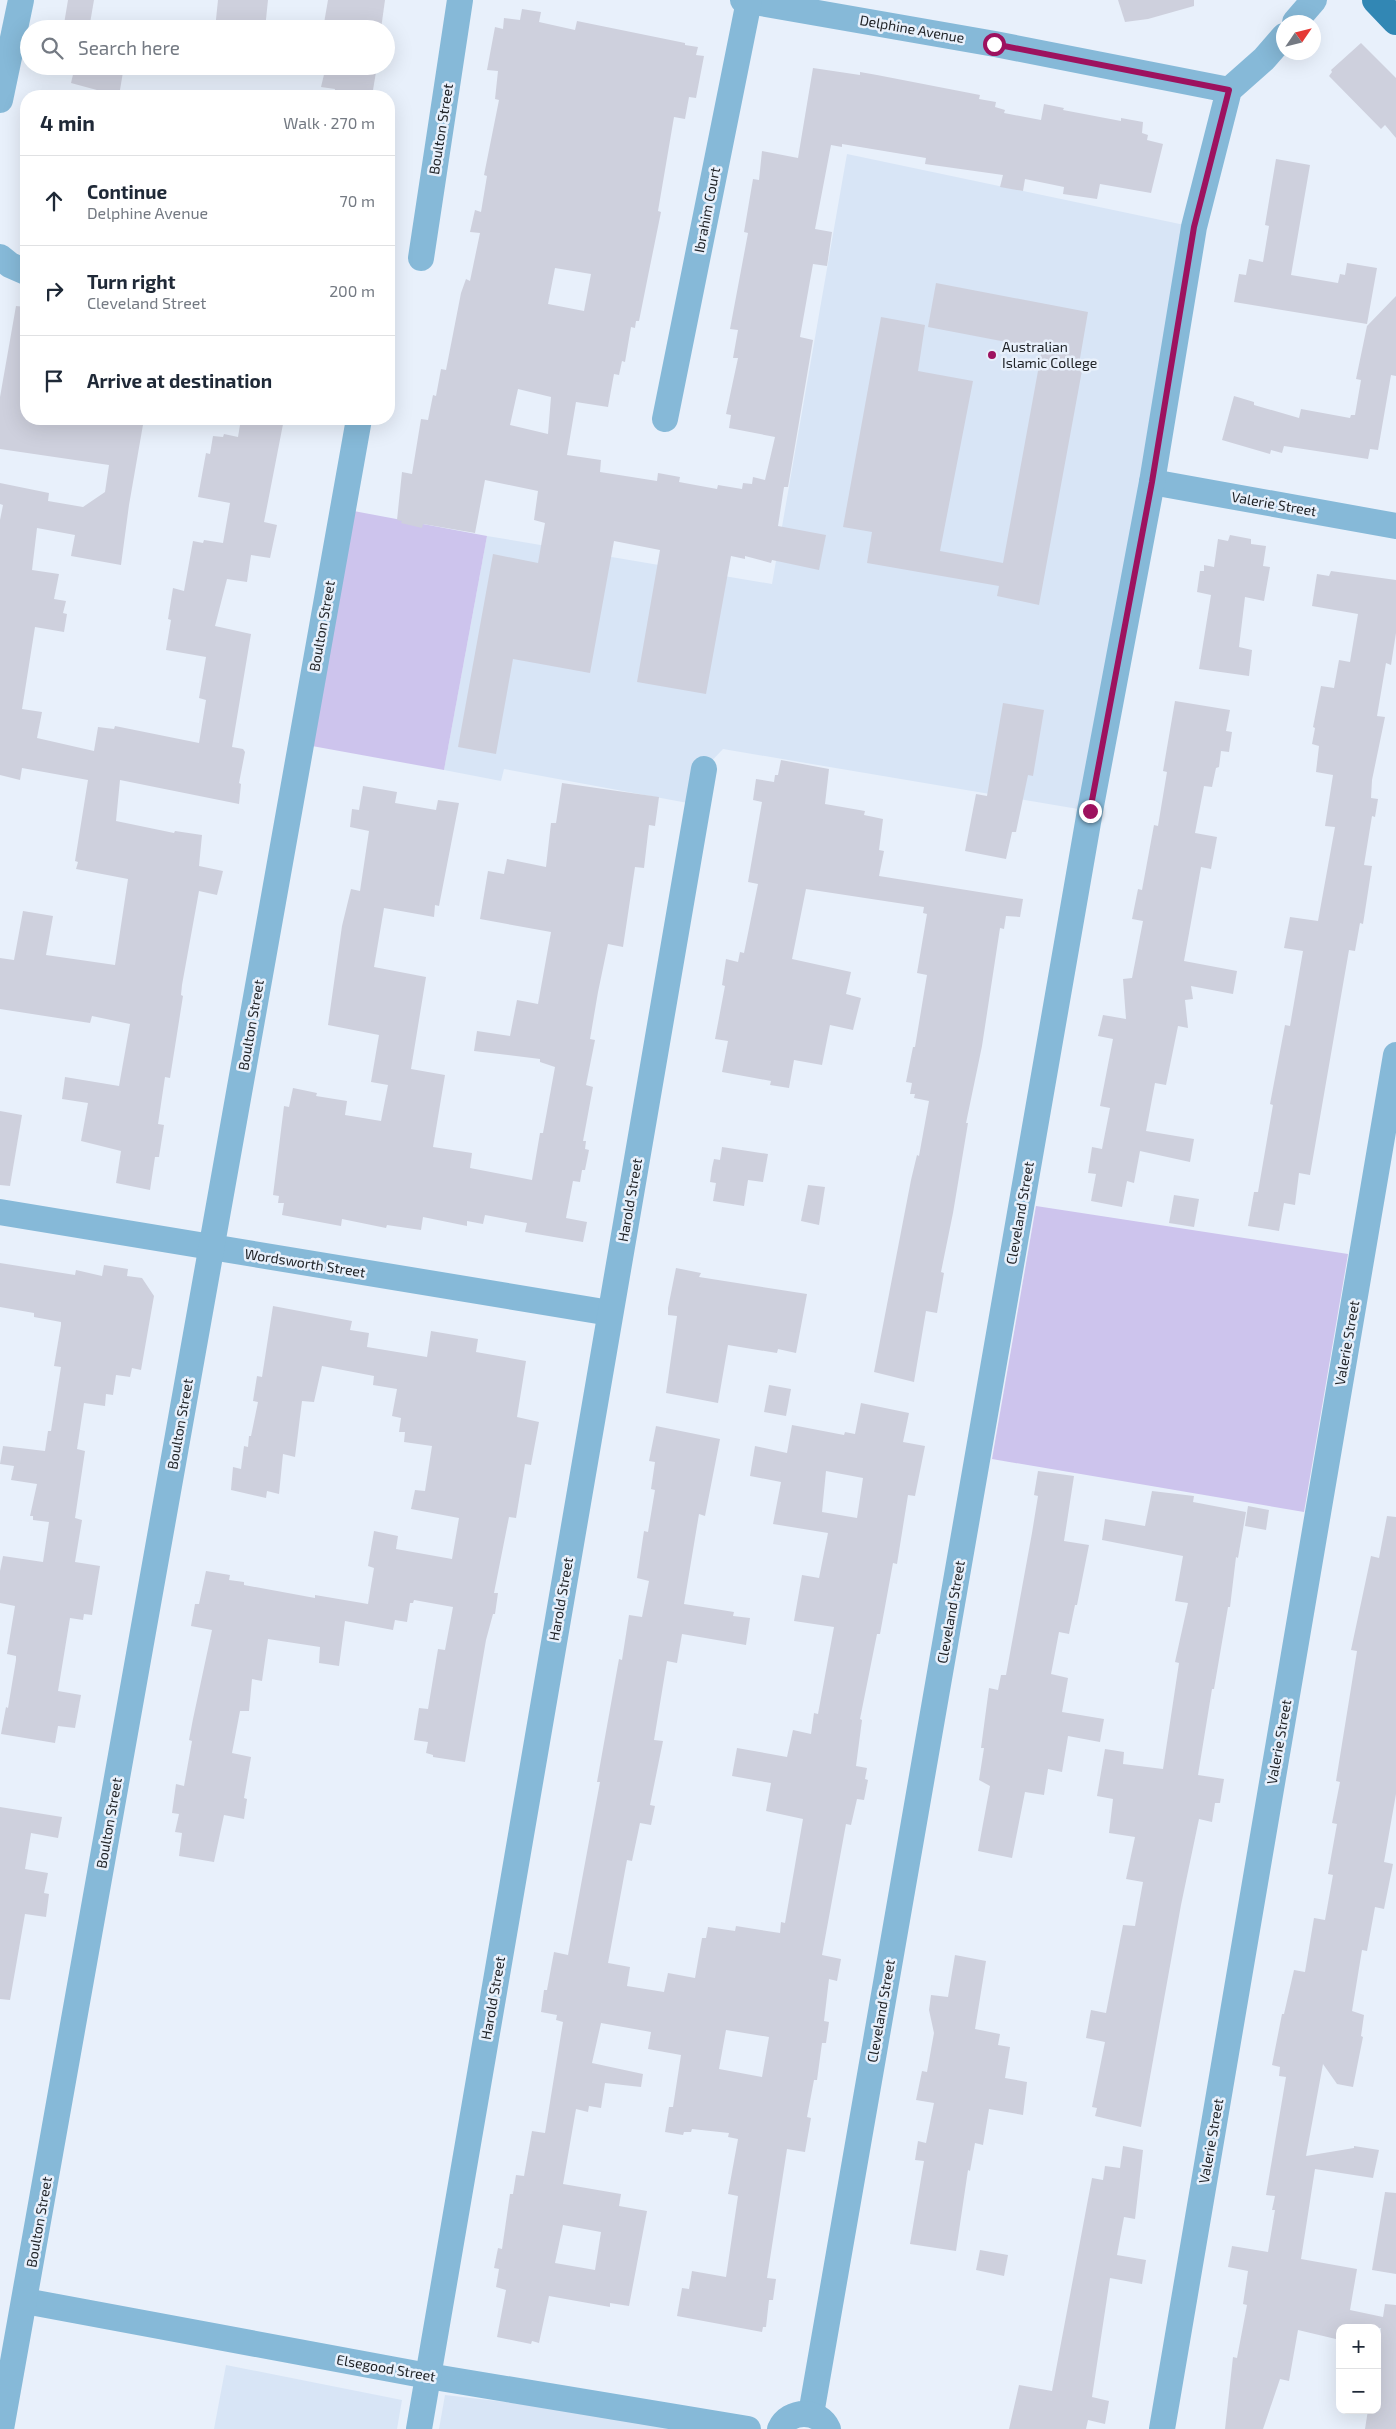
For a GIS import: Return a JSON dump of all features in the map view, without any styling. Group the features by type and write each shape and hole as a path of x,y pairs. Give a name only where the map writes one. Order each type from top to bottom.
{"main road":[{"path":"1376,0 1396,21"}],"street":[{"path":"0,100 21,0"},
{"name":"Boulton Street","path":"421,258 460,0"},
{"path":"1301,15 1314,0"},
{"name":"Delphine Avenue","path":"746,1 994,44 1229,90"},
{"name":"Ibrahim Court","path":"665,419 746,1"},
{"path":"1229,90 1264,59 1276,45"},
{"name":"Cleveland Street","path":"819,2422 1090,811 1152,482 1194,227 1229,90"},
{"name":"Boulton Street","path":"1,2429 358,425"},
{"name":"Valerie Street","path":"1152,482 1396,526"},
{"name":"Harold Street","path":"419,2429 704,769"},
{"name":"Valerie Street","path":"1162,2429 1396,1055"},
{"name":"Wordsworth Street","path":"0,1212 610,1313"},
{"name":"Elsegood Street","path":"25,2301 428,2376 748,2429"},
{"path":"780,2429 790,2417 800,2414 819,2422"}],"shaded area":[{"name":"Australian Islamic College","path":"847,154 1194,227 1090,811 723,749 704,769 704,806 504,769 501,781 444,770 487,536 772,584"},
{"path":"343,509 487,536 444,770 301,744"},
{"path":"1036,1206 1348,1254 1304,1512 992,1459"},
{"path":"226,2365 402,2400 397,2429 214,2429"},
{"path":"445,2395 735,2429 439,2429"}],"building":[{"path":"68,0 94,0 91,20 65,20"},
{"path":"218,0 268,0 266,20 216,20"},
{"path":"328,0 385,0 382,20 325,20"},
{"path":"1118,0 1194,0 1194,6 1148,19 1125,22"},
{"path":"522,9 541,12 539,22 575,30 577,21 685,43 685,45 698,47 696,55 704,56 696,98 689,97 685,119 674,117 658,211 661,212 639,321 636,321 635,328 631,327 625,362 622,361 619,375 614,374 608,407 576,402 567,455 601,460 600,472 657,481 658,473 680,477 679,482 717,489 718,485 742,489 743,483 752,484 753,477 765,480 775,437 729,428 731,415 726,414 738,358 733,358 738,330 730,329 748,233 744,232 753,179 759,180 762,151 798,158 813,68 860,75 860,72 980,95 979,99 996,102 995,107 1005,110 1004,113 1041,120 1044,104 1064,108 1063,110 1121,121 1121,118 1143,122 1142,133 1148,135 1147,140 1163,144 1151,193 1100,184 1097,199 1063,194 1064,187 1025,179 1023,191 1000,187 1003,175 925,164 926,158 842,144 842,147 831,145 815,229 832,232 827,266 813,264 800,337 813,340 788,487 784,487 778,526 826,535 819,570 772,560 771,563 745,556 745,559 731,556 706,694 637,682 660,550 614,541 590,673 513,659 496,754 458,747 493,554 538,563 545,523 534,520 538,491 485,480 475,533 423,524 422,528 401,523 402,521 397,520 402,472 412,474 421,419 428,420 433,395 436,396 441,369 446,370 461,293 466,279 470,281 480,233 470,232 475,210 481,212 487,176 484,175 499,100 495,99 498,71 487,70 495,27 503,29 504,18 520,20","holes":["555,268 591,274 584,311 548,304","518,389 551,397 548,434 510,425"]},
{"path":"1361,43 1396,78 1396,138 1385,125 1381,129 1329,76 1332,72 1331,70"},
{"path":"73,75 122,75 120,90 97,90 71,83"},
{"path":"324,75 376,75 373,90 335,90 321,87"},
{"path":"1276,159 1310,165 1291,275 1338,283 1340,274 1345,275 1347,263 1377,268 1367,324 1234,302 1239,274 1246,275 1249,259 1263,262 1269,226 1265,225"},
{"path":"936,283 1088,312 1079,364 1083,365 1039,605 997,596 999,586 867,563 872,532 843,527 881,317 925,325 918,371 973,381 940,551 1003,563 1042,349 928,327"},
{"path":"1396,296 1396,376 1391,375 1378,450 1370,449 1368,459 1284,446 1282,453 1271,450 1270,454 1222,440 1234,396 1254,402 1254,405 1299,418 1301,409 1350,418 1351,415 1355,415 1361,380 1356,379 1367,326"},
{"path":"16,306 20,306 20,425 143,425 121,565 71,556 75,535 37,528 32,570 59,574 54,599 66,601 63,613 67,614 64,632 35,627 22,709 42,712 37,738 94,751 98,727 114,729 115,726 199,743 206,700 199,698 206,657 166,650 171,620 168,619 173,588 184,591 193,541 203,543 204,540 223,543 230,503 198,497 206,453 210,454 213,436 223,437 224,434 238,437 240,425 283,425 264,522 277,525 270,558 251,555 247,582 227,579 215,626 251,634 232,747 243,749 245,752 239,783 241,784 239,804 120,780 116,821 174,833 175,831 202,835 199,866 223,871 217,895 199,891 182,985 181,995 183,996 170,1078 165,1077 158,1124 164,1125 159,1157 155,1157 150,1190 116,1183 121,1151 81,1141 88,1103 62,1099 65,1077 119,1086 130,1024 92,1016 90,1023 0,1009 0,958 14,960 23,911 53,916 46,955 115,965 128,879 76,869 78,862 75,861 88,780 22,768 20,780 0,775 0,520 3,505 0,504 0,483 49,493 48,501 83,507 105,492 109,465 0,449 0,397"},
{"path":"1230,535 1251,539 1251,544 1266,546 1263,566 1270,567 1264,601 1245,597 1239,647 1252,650 1249,676 1199,669 1211,595 1197,592 1200,571 1204,571 1204,565 1214,567 1218,539 1228,541"},
{"path":"1331,571 1396,580 1396,633 1391,665 1386,663 1377,716 1385,717 1372,780 1371,798 1378,799 1375,817 1372,816 1364,865 1372,866 1363,924 1360,923 1355,951 1349,950 1310,1175 1299,1173 1295,1205 1284,1203 1279,1231 1248,1226 1254,1192 1258,1192 1273,1105 1270,1104 1285,1025 1290,1026 1303,951 1284,948 1290,917 1318,921 1335,827 1325,826 1333,775 1316,772 1319,746 1312,744 1315,728 1313,727 1321,686 1334,688 1339,660 1350,662 1358,614 1312,606 1317,574 1329,576"},
{"path":"1175,701 1230,710 1226,731 1232,732 1229,752 1221,751 1219,767 1216,768 1212,787 1204,786 1195,833 1217,837 1211,869 1201,867 1184,961 1237,971 1233,994 1191,986 1193,999 1185,1000 1188,1028 1178,1026 1166,1085 1155,1083 1146,1131 1194,1139 1190,1162 1140,1151 1134,1183 1127,1181 1122,1207 1091,1201 1096,1174 1088,1173 1092,1147 1102,1149 1110,1108 1100,1106 1113,1039 1098,1036 1103,1015 1126,1019 1123,979 1132,978 1143,921 1132,919 1138,889 1142,890 1154,825 1158,826 1167,772 1163,771"},
{"path":"1003,703 1044,710 1033,776 1028,775 1016,832 1012,832 1006,859 965,851 976,794 987,796"},
{"path":"781,760 829,769 825,804 865,811 864,815 883,819 879,850 884,851 879,876 1023,899 1020,917 1006,916 1004,929 1000,928 982,1046 966,1123 968,1123 953,1213 941,1272 944,1273 937,1313 926,1311 914,1382 874,1372 911,1180 917,1155 919,1156 929,1101 914,1098 915,1094 910,1094 912,1083 906,1082 913,1047 915,1047 927,975 917,973 927,914 923,913 924,907 806,889 792,959 851,972 846,994 861,998 853,1030 830,1025 822,1065 794,1060 789,1088 770,1085 771,1081 722,1072 728,1041 715,1039 725,986 722,985 726,959 738,962 740,952 744,953 758,884 748,882 762,802 753,800 756,779 774,782 775,775 778,775"},
{"path":"562,783 659,797 655,826 649,825 644,868 635,867 623,947 608,944 598,992 590,1039 595,1040 586,1085 593,1087 583,1141 586,1141 585,1149 589,1150 585,1170 582,1170 580,1182 573,1181 566,1218 587,1222 583,1242 525,1232 527,1223 485,1215 483,1224 467,1221 467,1226 423,1217 421,1230 387,1225 386,1228 342,1219 341,1226 282,1215 284,1203 278,1203 279,1196 273,1195 284,1106 289,1107 293,1088 317,1093 316,1096 347,1101 345,1115 381,1121 388,1085 371,1082 379,1035 328,1025 342,926 351,889 360,891 369,831 350,827 352,809 359,810 363,786 397,792 395,803 436,810 438,800 459,803 439,906 435,905 434,917 384,908 374,967 426,977 411,1069 445,1075 433,1147 472,1153 470,1168 532,1180 540,1133 543,1133 555,1067 540,1062 540,1059 474,1051 477,1031 510,1036 517,1000 538,1004 551,932 480,919 488,871 504,874 507,859 546,867 551,823 556,823"},
{"path":"0,1111 22,1115 10,1186 0,1185"},
{"path":"722,1147 768,1154 763,1182 748,1180 744,1206 713,1201 716,1183 710,1182 712,1168 714,1159 720,1160"},
{"path":"808,1185 825,1187 819,1225 801,1221"},
{"path":"1174,1195 1199,1199 1194,1227 1169,1223"},
{"path":"0,1263 75,1275 76,1270 102,1276 104,1265 128,1269 127,1276 142,1278 154,1296 141,1370 132,1368 130,1377 116,1375 113,1395 106,1394 105,1406 84,1403 77,1449 85,1451 75,1518 82,1520 75,1562 100,1566 92,1615 84,1614 83,1620 70,1618 58,1691 81,1695 75,1728 58,1726 55,1743 1,1734 6,1707 8,1708 16,1660 16,1656 7,1654 15,1606 0,1603 0,1571 3,1556 43,1562 49,1522 33,1520 33,1516 30,1516 37,1484 11,1480 14,1466 0,1464 3,1446 45,1451 48,1431 51,1431 61,1367 54,1366 61,1322 34,1317 34,1313 0,1307"},
{"path":"676,1268 701,1273 699,1277 807,1294 796,1353 778,1349 777,1353 728,1345 718,1403 666,1393 677,1316 668,1315"},
{"path":"273,1306 352,1321 350,1330 369,1333 367,1347 427,1357 431,1331 478,1339 476,1352 526,1361 517,1417 539,1422 531,1465 525,1464 516,1518 509,1517 494,1593 498,1593 495,1614 493,1614 486,1640 465,1762 433,1757 433,1755 426,1753 428,1742 414,1740 419,1708 428,1709 438,1649 445,1650 453,1607 414,1600 413,1603 410,1603 407,1622 395,1620 393,1630 345,1621 339,1666 319,1663 320,1647 268,1639 262,1681 252,1679 249,1711 240,1711 232,1753 251,1757 244,1798 247,1799 244,1819 224,1815 214,1862 179,1856 182,1833 175,1832 179,1814 172,1813 176,1784 184,1786 192,1741 189,1740 212,1630 191,1626 195,1604 199,1604 206,1571 230,1575 229,1580 244,1582 244,1585 315,1598 315,1595 368,1604 374,1568 368,1566 374,1531 398,1536 396,1549 452,1559 459,1518 411,1509 415,1490 425,1491 432,1446 404,1442 405,1432 399,1432 401,1418 392,1416 397,1389 373,1385 374,1376 322,1366 314,1402 302,1401 295,1457 283,1454 279,1494 267,1491 266,1498 231,1490 233,1467 241,1469 244,1446 248,1447 249,1436 251,1436 258,1402 253,1401 257,1376 262,1377"},
{"path":"769,1385 791,1389 786,1416 764,1412"},
{"path":"861,1403 909,1413 903,1442 925,1446 915,1496 908,1495 897,1564 893,1563 880,1634 877,1634 860,1719 862,1720 856,1766 867,1768 865,1779 868,1780 864,1800 857,1799 851,1825 846,1824 822,1955 841,1959 837,1981 829,1979 824,2021 829,2022 826,2043 822,2043 817,2080 814,2080 807,2117 811,2118 805,2152 787,2149 767,2278 776,2279 773,2300 769,2300 766,2327 763,2327 762,2332 677,2316 682,2288 689,2289 692,2271 726,2277 738,2196 728,2194 738,2139 728,2137 729,2133 692,2129 691,2132 684,2132 683,2135 665,2132 669,2107 673,2107 681,2055 648,2049 651,2032 601,2023 592,2063 643,2074 641,2087 605,2083 601,2108 589,2106 588,2112 576,2109 563,2184 621,2194 619,2206 647,2211 629,2306 610,2303 610,2307 549,2296 539,2343 532,2341 531,2344 497,2337 506,2290 496,2287 499,2269 494,2268 498,2248 502,2249 510,2194 513,2194 516,2175 524,2176 532,2131 545,2133 563,2022 556,2020 557,2015 541,2012 544,1990 547,1990 554,1952 568,1955 600,1782 597,1782 619,1659 622,1660 629,1615 642,1617 649,1581 637,1578 644,1531 648,1532 655,1490 651,1489 655,1462 649,1461 656,1426 720,1439 705,1516 699,1514 684,1604 734,1612 733,1616 750,1618 746,1645 682,1634 677,1663 667,1661 654,1740 663,1741 650,1805 655,1806 651,1825 640,1823 632,1861 627,1860 608,1963 630,1967 627,1986 664,1992 668,1973 695,1978 702,1938 706,1938 708,1927 735,1931 736,1926 780,1933 781,1922 785,1923 803,1819 766,1811 771,1783 732,1776 737,1748 787,1757 793,1730 811,1734 814,1713 818,1714 834,1627 794,1621 802,1575 819,1578 828,1533 773,1524 781,1482 750,1476 755,1446 787,1453 792,1425 844,1435 845,1432 855,1434","holes":["826,1471 863,1478 857,1518 822,1512","726,2030 769,2037 762,2077 719,2069","563,2225 601,2232 595,2270 555,2263"]},
{"path":"1038,1471 1074,1476 1064,1541 1089,1545 1069,1634 1059,1632 1051,1674 1068,1678 1062,1712 1104,1719 1100,1742 1068,1736 1062,1772 1048,1769 1044,1795 1025,1792 1012,1858 978,1851 990,1786 979,1780 984,1748 981,1748 989,1688 998,1690 1001,1675 1006,1675 1038,1496 1034,1495"},
{"path":"1152,1491 1194,1496 1193,1502 1246,1512 1238,1558 1236,1557 1230,1607 1228,1607 1214,1689 1212,1689 1198,1775 1224,1779 1220,1803 1215,1803 1212,1822 1199,1819 1181,1905 1141,2127 1095,2116 1097,2108 1092,2107 1105,2042 1086,2038 1091,2010 1106,2013 1123,1925 1135,1926 1143,1882 1126,1879 1135,1837 1109,1833 1113,1799 1097,1796 1105,1749 1124,1752 1123,1764 1163,1769 1179,1663 1175,1662 1188,1603 1175,1601 1183,1556 1102,1540 1105,1519 1145,1526"},
{"path":"1248,1506 1269,1510 1266,1530 1245,1526"},
{"path":"1387,1516 1396,1517 1396,1794 1384,1862 1393,1864 1384,1909 1375,1907 1367,1951 1362,1950 1352,2011 1364,2015 1361,2036 1363,2037 1353,2087 1337,2084 1323,2064 1306,2156 1354,2148 1354,2146 1379,2150 1373,2178 1315,2169 1301,2259 1357,2269 1350,2310 1383,2317 1385,2304 1396,2305 1396,2429 1365,2429 1367,2414 1381,2414 1381,2324 1336,2324 1336,2339 1298,2330 1289,2381 1280,2379 1263,2429 1225,2429 1233,2357 1237,2358 1247,2305 1243,2304 1248,2271 1228,2267 1232,2246 1268,2252 1275,2210 1272,2210 1275,2196 1266,2195 1286,2077 1279,2076 1280,2067 1272,2065 1282,2014 1284,2014 1294,1970 1305,1972 1314,1918 1325,1920 1333,1875 1328,1874 1337,1824 1332,1823 1340,1782 1336,1781 1357,1651 1351,1650 1371,1556 1379,1558"},
{"path":"0,1807 62,1817 58,1838 31,1833 25,1869 48,1873 44,1893 49,1894 46,1917 25,1914 10,2000 0,1999"},
{"path":"955,1955 986,1961 975,2029 1000,2034 998,2045 1010,2047 1005,2078 1027,2082 1023,2115 989,2109 983,2145 975,2143 970,2171 968,2170 956,2251 910,2244 924,2161 915,2160 918,2141 926,2143 934,2103 916,2100 922,2071 927,2072 934,2033 929,2010 931,1995 948,1997"},
{"path":"1123,2146 1143,2150 1135,2219 1124,2217 1117,2255 1146,2260 1142,2284 1110,2278 1092,2397 1109,2401 1105,2424 1088,2420 1086,2429 1009,2429 1019,2385 1052,2391 1092,2178 1103,2180 1105,2166 1120,2168"},
{"path":"1385,2192 1396,2193 1396,2274 1372,2270"},
{"path":"980,2250 1008,2255 1004,2276 976,2270"}],"place":[{"name":"Australian Islamic College","path":"992,355"}],"route":[{"path":"994,44 1229,90 1194,227 1152,482 1090,811"}]}
